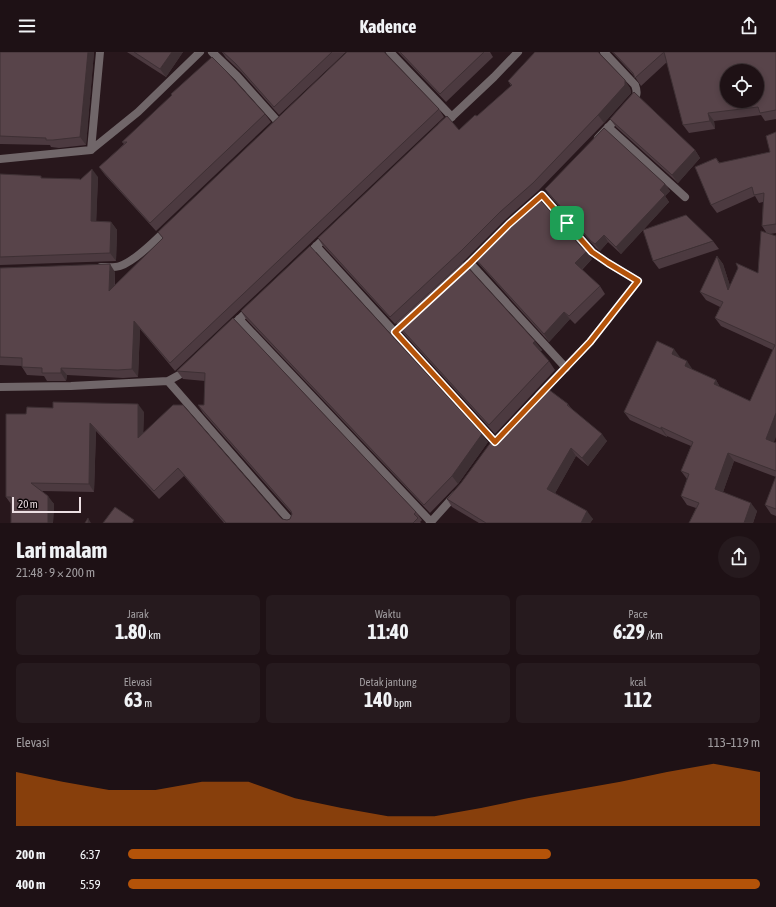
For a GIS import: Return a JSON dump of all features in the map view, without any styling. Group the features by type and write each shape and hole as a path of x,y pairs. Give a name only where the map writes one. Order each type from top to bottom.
{"street":[{"path":"91,150 100,52"},
{"path":"0,159 91,150 138,112 200,52"},
{"path":"212,52 237,76 279,123"},
{"path":"390,52 452,117"},
{"path":"436,131 518,52"},
{"path":"592,144 633,100 637,92 635,85 604,52"},
{"path":"608,127 686,197"},
{"path":"533,402 590,342 638,281 592,252 542,195"},
{"path":"93,268 119,266 129,262 173,223"},
{"path":"300,262 333,230"},
{"path":"316,246 495,442"},
{"path":"453,279 487,246"},
{"path":"470,263 566,368"},
{"path":"222,335 256,303"},
{"path":"395,332 412,316"},
{"path":"239,319 431,522 462,487"},
{"path":"0,387 71,386 168,381 179,375 194,361"},
{"path":"168,381 292,523"}],"building":[{"path":"0,52 88,52 80,137 46,140 46,138 0,136"},
{"path":"134,52 172,52 160,69"},
{"path":"223,52 332,52 274,107 236,64"},
{"path":"347,52 384,52 439,109 170,363 134,321 132,369 61,368 61,373 42,373 42,368 22,367 22,358 0,357 0,268 110,264 109,291 163,238 158,232"},
{"path":"400,52 484,52 440,94"},
{"path":"535,52 598,52 625,80 625,85 533,183 500,212 461,251 390,317 318,238 447,116 459,130 475,115 477,116 512,85 508,81"},
{"path":"613,52 664,52 635,78 633,73"},
{"path":"664,52 776,52 776,110 760,113 758,108 764,108 764,64 720,64 720,108 750,108 708,113 710,121 683,125"},
{"path":"212,57 265,114 150,223 99,167 127,142 122,142 172,95 171,94"},
{"path":"634,92 695,150 672,175 610,119"},
{"path":"604,128 665,184 660,190 665,195 616,247 604,235 595,244 591,241 545,189"},
{"path":"776,132 776,224 762,226 764,193 754,195 752,187 711,205 695,167 716,158 719,163 770,152 766,136"},
{"path":"92,169 91,221 111,222 110,253 0,257 0,174 80,180"},
{"path":"536,195 582,248 587,251 575,263 600,286 569,316 564,312 544,334 472,255 507,220"},
{"path":"686,215 713,241 653,261 643,230"},
{"path":"761,231 776,236 776,413 766,439 776,443 776,471 728,453 715,489 751,503 744,523 689,523 699,503 681,496 689,474 681,471 693,442 624,412 657,341 674,349 672,354 687,361 685,366 716,380 714,384 750,401 775,345 715,318 723,302 700,292 717,256 728,290 738,268 736,263 758,273"},
{"path":"310,246 482,434 452,476 424,505 241,311"},
{"path":"463,262 535,341 533,343 549,361 489,425 396,323"},
{"path":"233,318 416,512 414,514 418,518 413,523 226,523 178,468 154,491 90,423 89,484 31,483 48,496 48,523 11,523 11,497 6,497 6,414 26,414 27,407 53,408 53,402 138,404 138,438 173,405 183,405 282,519 290,519 292,514 291,511 198,405 204,405 205,373 177,371"},
{"path":"544,386 568,404 567,405 602,434 582,458 571,448 547,489 587,511 581,523 486,523 447,499 461,483 494,438"},
{"path":"776,476 776,509 765,505"},
{"path":"115,507 134,520 132,523 103,523"}],"route":[{"path":"542,195 567,223 592,252 638,281 590,342 495,442 395,332 470,263 509,224 542,195"}]}
